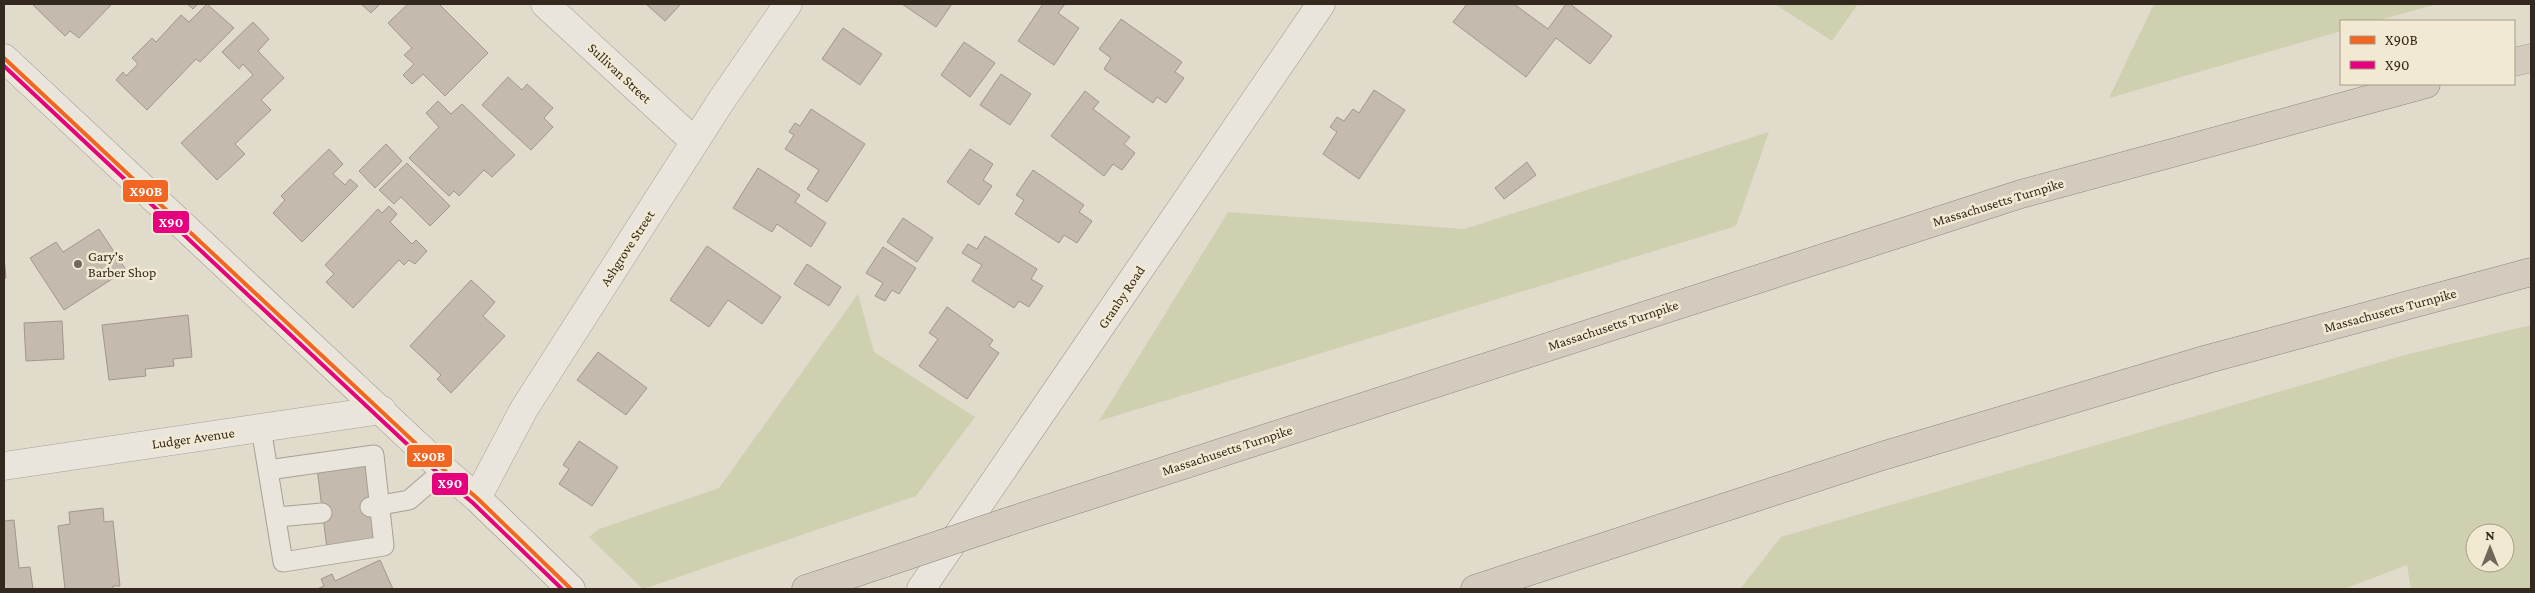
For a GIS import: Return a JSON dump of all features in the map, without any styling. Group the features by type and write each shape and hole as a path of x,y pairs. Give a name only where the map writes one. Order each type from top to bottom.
{"highway":[{"path":"2515,62 2531,58"},
{"name":"Massachusetts Turnpike","path":"806,589 1007,522 2022,194 2422,85"},
{"name":"Massachusetts Turnpike","path":"1475,589 1882,456 2208,359 2531,272"}],"main road":[{"name":"Sullivan Street","path":"544,4 695,142"},
{"name":"Ashgrove Street","path":"476,498 524,409 695,142 788,4"},
{"name":"Granby Road","path":"920,589 1321,4"},
{"path":"4,58 571,589"},
{"name":"Ludger Avenue","path":"4,466 382,410"}],"lane":[{"path":"261,428 283,562 384,546 375,506 374,455 268,470"},
{"path":"375,506 409,500 444,470"},
{"path":"277,517 322,513"}],"green space":[{"path":"1775,4 1858,4 1832,41"},
{"path":"2154,4 2437,4 2380,20 2340,20 2340,31 2109,98"},
{"path":"1769,132 1736,226 1099,421 1228,212 1464,229"},
{"path":"858,294 874,352 975,417 916,496 643,589 589,537 599,529 719,488"},
{"path":"2531,325 2531,589 2411,589 2407,565 2344,589 1740,589 1781,537 2405,355"}],"building":[{"path":"32,4 112,4 79,38 70,31 65,36"},
{"path":"187,4 198,4 193,9"},
{"path":"207,4 234,28 200,62 196,59 147,110 116,80 123,72 126,76 138,64 132,58 152,38 156,42 181,15 189,22"},
{"path":"361,4 380,4 371,13"},
{"path":"408,4 439,4 488,53 445,96 423,74 412,84 403,75 414,64 404,55 412,48 388,23"},
{"path":"646,4 681,4 665,21"},
{"path":"902,4 952,4 936,27"},
{"path":"1043,4 1065,4 1058,13 1079,28 1054,65 1018,41"},
{"path":"1467,4 1514,4 1548,29 1566,4 1570,4 1612,36 1590,64 1556,38 1526,77 1453,22"},
{"path":"1121,19 1182,62 1175,72 1184,78 1166,103 1157,97 1153,103 1104,69 1111,58 1099,49"},
{"path":"253,22 269,39 258,51 284,78 261,100 271,110 235,144 245,154 217,180 181,143 253,75 243,64 239,69 222,52"},
{"path":"843,28 882,54 860,85 822,59"},
{"path":"964,42 995,63 970,97 941,75"},
{"path":"1001,74 1031,94 1010,125 980,105"},
{"path":"508,77 522,90 527,84 553,108 544,118 553,127 531,150 482,105"},
{"path":"1374,90 1405,110 1359,179 1323,154 1337,132 1330,127 1337,117 1344,121 1353,109 1359,113"},
{"path":"1085,91 1099,102 1093,109 1130,137 1124,144 1135,153 1122,170 1113,164 1104,176 1051,136"},
{"path":"438,101 451,114 462,104 515,155 492,177 484,170 459,196 454,191 449,196 409,158 439,127 426,113"},
{"path":"811,109 865,144 827,202 807,189 819,170 785,149 794,135 789,132 795,123 800,126"},
{"path":"386,144 402,161 375,188 359,171"},
{"path":"329,149 343,164 333,174 345,185 350,179 358,186 302,242 273,213 285,200 281,196"},
{"path":"970,149 993,164 983,180 992,186 979,205 947,182"},
{"path":"1527,162 1536,175 1504,199 1495,188"},
{"path":"407,163 450,206 430,226 401,197 394,204 379,190"},
{"path":"758,168 800,195 795,202 826,223 811,247 777,224 772,232 733,208"},
{"path":"1033,170 1084,205 1079,212 1092,221 1077,243 1064,235 1059,243 1015,214 1024,200 1016,195"},
{"path":"389,206 397,214 390,222 412,244 416,240 427,251 415,264 409,260 404,265 399,260 353,308 326,282 334,274 325,265 378,209 382,213"},
{"path":"903,218 933,238 917,262 887,242"},
{"name":"Gary's Barber Shop","path":"99,229 126,270 64,310 30,258 56,242 63,252"},
{"path":"985,236 1037,269 1031,279 1043,286 1029,307 1019,301 1014,308 972,281 982,265 962,253 968,244 977,249"},
{"path":"707,246 781,297 762,324 728,300 709,327 670,300"},
{"path":"883,247 916,268 899,294 892,290 885,301 875,296 883,283 866,273"},
{"path":"4,256 6,278 4,279"},
{"path":"807,264 841,287 829,306 794,284"},
{"path":"471,280 495,302 483,316 505,336 451,393 437,379 441,375 410,346"},
{"path":"947,307 993,340 989,346 999,353 967,399 919,366 938,339 929,333"},
{"path":"188,315 192,357 173,359 174,366 145,369 146,376 109,380 102,325"},
{"path":"62,321 64,359 26,361 24,323"},
{"path":"598,352 647,388 626,415 577,380"},
{"path":"579,441 618,467 592,506 559,484 569,469 563,465"},
{"path":"365,463 375,543 327,549 317,468"},
{"path":"103,508 104,522 113,521 120,586 113,586 113,589 65,589 58,526 70,524 69,512"},
{"path":"14,520 19,568 30,567 33,589 4,589 4,521"},
{"path":"380,560 393,589 317,589 324,586 321,579 332,574 335,581"}],"transit line":[{"name":"X90B","path":"4,58 444,470 477,498 571,589"},
{"name":"X90","path":"4,66 440,475 473,503 562,589"}],"place":[{"name":"Gary's Barber Shop","path":"78,264"}]}
